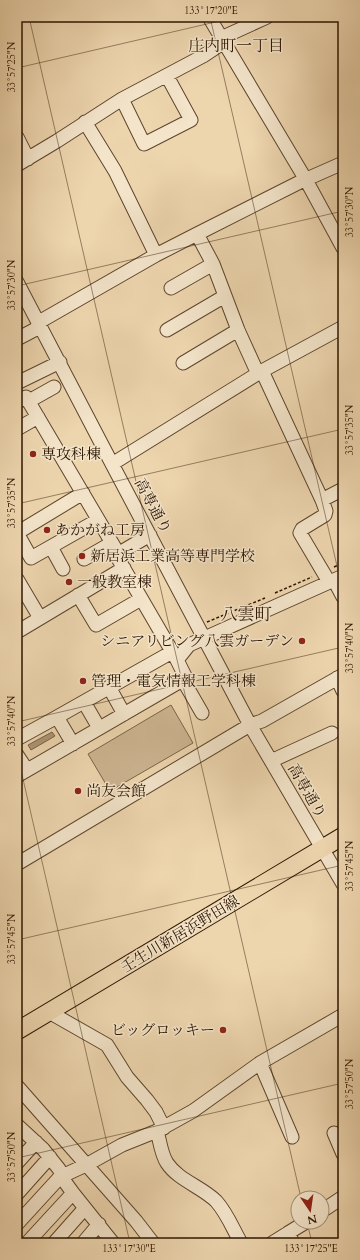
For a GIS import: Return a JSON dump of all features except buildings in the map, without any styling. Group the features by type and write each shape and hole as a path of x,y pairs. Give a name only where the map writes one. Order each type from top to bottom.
{"main road":[{"name":"壬生川新居浜野田線","path":"17,1031 343,836"}],"street":[{"path":"209,17 306,180 343,248"},
{"path":"17,138 22,162 122,99 167,76 218,46 221,38 267,17"},
{"path":"122,99 144,144 191,120 167,76"},
{"path":"85,122 115,171 156,255"},
{"path":"17,339 36,330 39,322 156,255 300,182 343,163"},
{"path":"197,234 213,264 238,330 322,500 326,511 325,515 302,529 300,533 332,578 343,597"},
{"path":"171,288 213,264"},
{"name":"高専通り","path":"17,282 250,725 343,884"},
{"path":"167,330 225,296"},
{"path":"112,464 260,372 343,327"},
{"path":"183,363 238,330"},
{"path":"17,383 60,362"},
{"path":"17,755 22,773 186,678 83,493 38,417 23,401 54,387"},
{"path":"17,429 38,417"},
{"path":"322,500 343,489"},
{"path":"83,493 17,533 31,558 98,520"},
{"path":"84,558 114,549 150,535"},
{"path":"51,547 63,569"},
{"path":"17,632 124,568"},
{"path":"17,739 109,687 174,656 190,645 201,632 332,578"},
{"path":"17,579 40,618"},
{"path":"78,595 96,625 142,599"},
{"path":"18,861 250,725 262,721 340,677 343,691"},
{"path":"183,680 202,713"},
{"path":"109,687 124,714"},
{"path":"84,702 99,728"},
{"path":"58,716 73,744"},
{"path":"271,761 332,733"},
{"path":"49,1012 107,1045 127,1077 147,1100 161,1129 162,1152 167,1163 173,1171 215,1200 224,1211 241,1243"},
{"path":"17,1224 60,1177 86,1165 122,1145 161,1129 193,1111 260,1063 343,1014"},
{"path":"260,1063 292,1137"},
{"path":"17,1086 136,1221 152,1243"},
{"path":"18,1129 36,1142 50,1157 73,1193 112,1242"},
{"path":"334,1134 343,1154"},
{"path":"17,1163 36,1142"},
{"path":"17,1194 50,1157"},
{"path":"28,1243 73,1193"},
{"path":"330,1206 343,1197"},
{"path":"54,1243 85,1208"},
{"path":"83,1243 99,1224"},
{"path":"272,1243 291,1238 298,1230"}],"path":[{"path":"272,595 332,578 343,563"},
{"path":"201,632 265,598"}],"shaded area":[{"path":"171,705 193,743 110,791 88,754"},
{"path":"52,732 55,736 31,750 28,745"}],"place":[{"name":"専攻科棟","path":"33,454"},
{"name":"あかがね工房","path":"47,530"},
{"name":"新居浜工業高等専門学校","path":"82,556"},
{"name":"一般教室棟","path":"69,582"},
{"name":"シニアリビング八雲ガーデン","path":"302,641"},
{"name":"管理・電気情報工学科棟","path":"83,681"},
{"name":"尚友会館","path":"78,791"},
{"name":"ビッグロッキー","path":"223,1030"}],"district":[{"name":"庄内町一丁目","path":"236,46"},
{"name":"八雲町","path":"246,614"}]}
